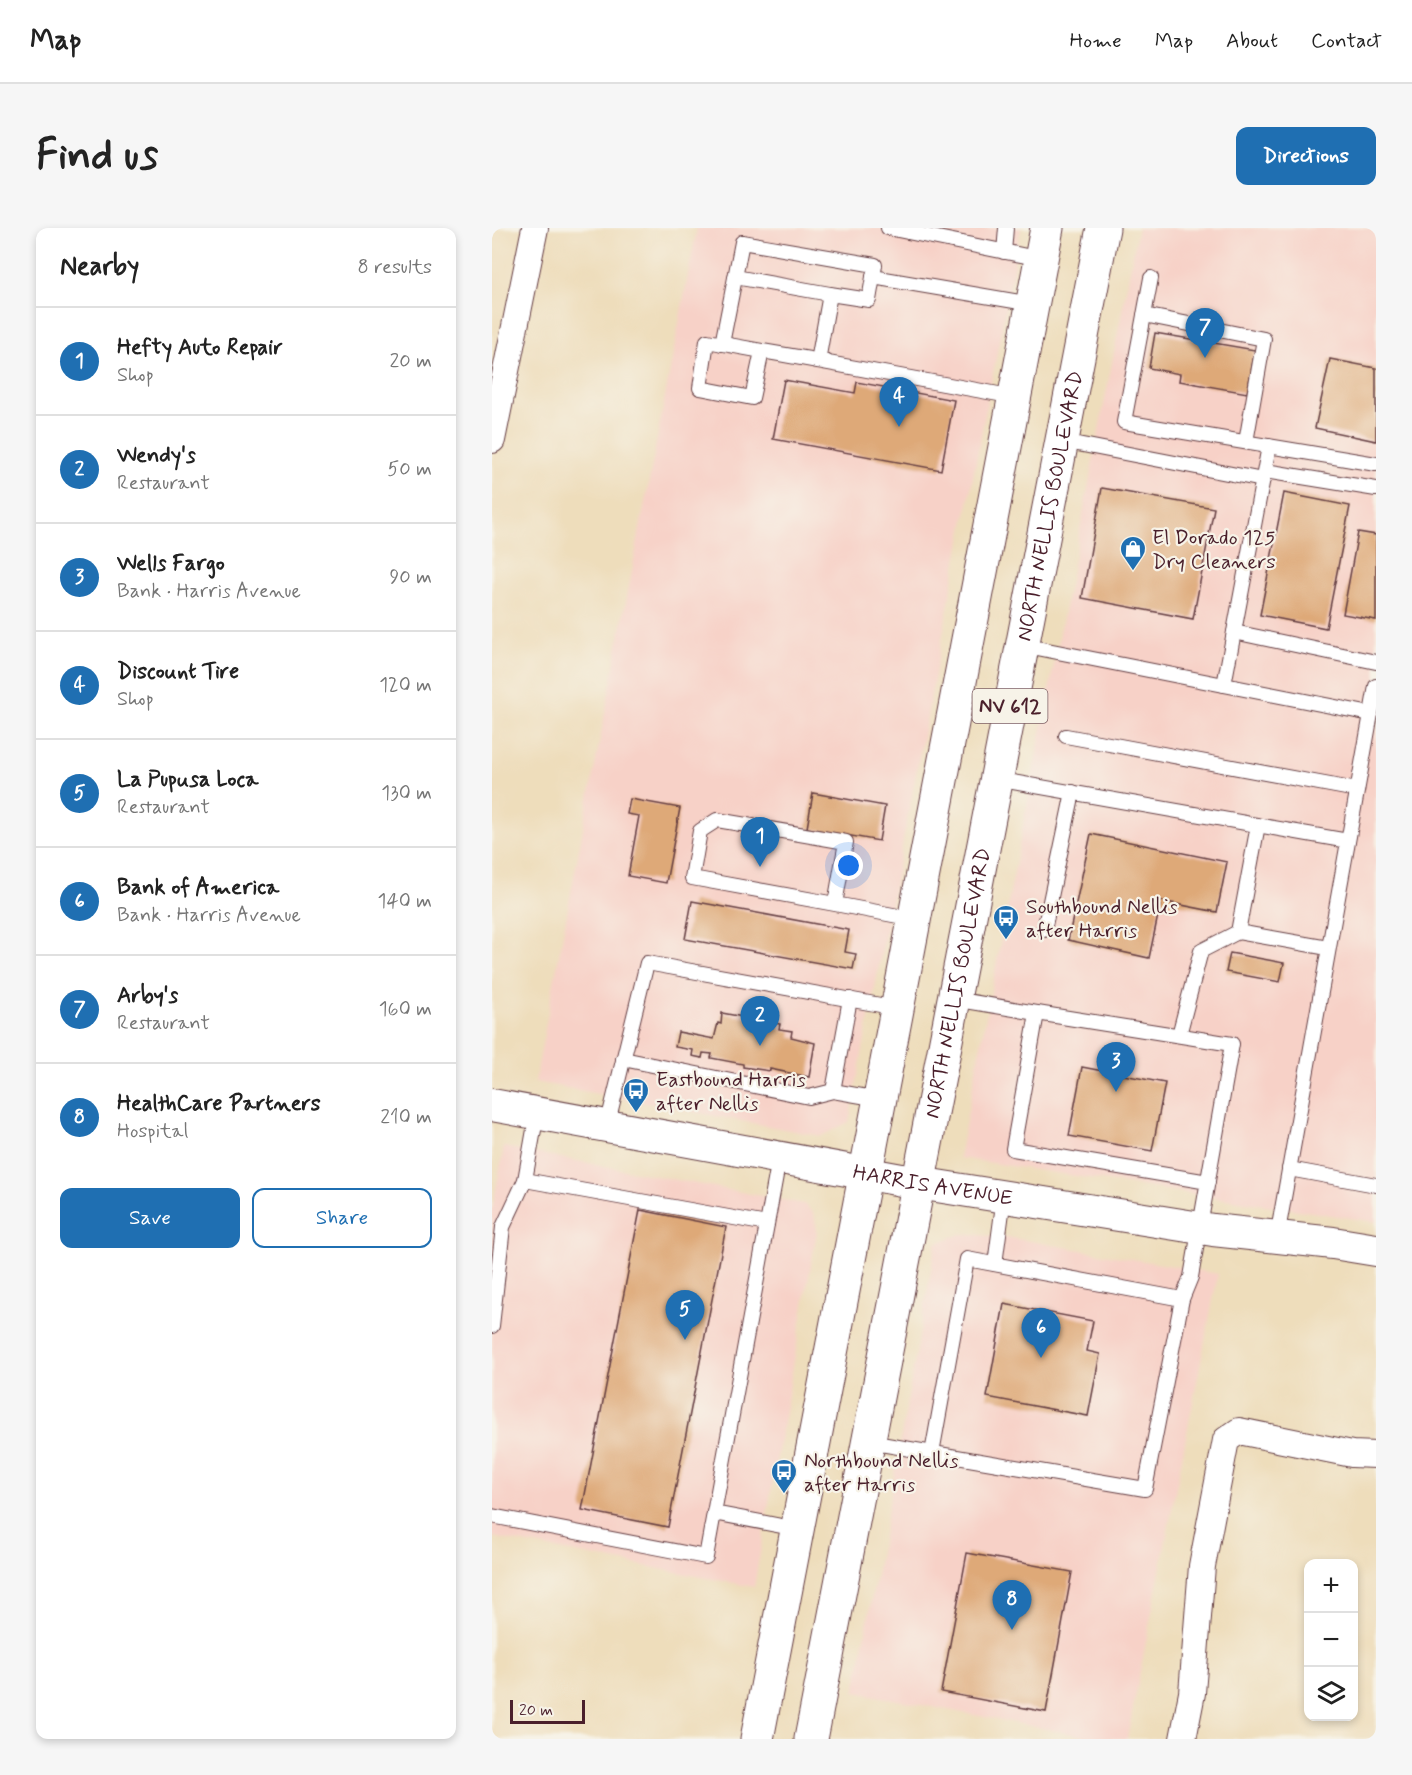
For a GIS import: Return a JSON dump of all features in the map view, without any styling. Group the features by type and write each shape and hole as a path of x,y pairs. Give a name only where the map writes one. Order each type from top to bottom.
{"main road":[{"name":"NV 612","path":"757,1739 1047,228"},
{"name":"NORTH NELLIS BOULEVARD","path":"811,1739 1103,228"}],"street":[{"path":"492,440 535,228"},
{"name":"HARRIS AVENUE","path":"492,1105 918,1184 1200,1228 1376,1250"},
{"path":"1183,1739 1192,1693 1202,1566 1226,1440 1239,1431 1352,1454 1376,1455"}],"lane":[{"path":"888,228 1041,260"},
{"path":"1004,252 1006,228"},
{"path":"722,344 735,277 742,242 875,265 869,300 735,277"},
{"path":"873,277 1032,304"},
{"path":"1151,278 1124,422 1376,464"},
{"path":"822,362 830,294"},
{"path":"1144,315 1264,339 1246,442"},
{"path":"762,351 752,398 700,388 707,341 722,344 762,351 1015,397"},
{"path":"1061,441 1264,475 1376,489"},
{"path":"1224,685 1269,446"},
{"path":"1234,632 1376,662"},
{"path":"1022,645 1371,714"},
{"path":"1276,1237 1376,686"},
{"path":"1066,736 1357,790"},
{"path":"996,779 1348,841"},
{"path":"1044,930 1072,792"},
{"path":"835,904 846,842 717,820 700,831 692,878 914,919"},
{"path":"1238,932 1258,825"},
{"path":"1179,1035 1201,951 1238,932 1329,948"},
{"path":"607,1126 647,963 897,1008"},
{"path":"833,1091 850,999"},
{"path":"868,1442 1145,1489 1182,1299 1191,1276 1232,1044 954,999"},
{"path":"1036,1013 1013,1149 1208,1182"},
{"path":"623,1059 809,1097 833,1091 879,1099"},
{"path":"492,1326 503,1227 525,1180 537,1113"},
{"path":"492,1516 705,1557 779,1159"},
{"path":"1289,1169 1376,1185"},
{"path":"525,1180 767,1224"},
{"path":"995,1264 1004,1197"},
{"path":"932,1453 967,1259 1182,1299"},
{"path":"714,1513 797,1529"}],"shaded area":[{"path":"697,228 1021,228 849,1122 821,1136 535,1082"},
{"path":"1138,228 1376,228 1376,1222 959,1158"},
{"path":"504,1147 804,1204 814,1214 817,1231 754,1587 492,1537 492,1211"},
{"path":"961,1234 1007,1237 1218,1274 1127,1739 1098,1739 855,1692 936,1243"}],"building":[{"path":"1155,333 1255,350 1247,393 1179,381 1180,374 1149,368"},
{"path":"1330,359 1376,368 1376,441 1315,428"},
{"path":"784,380 855,393 857,382 954,400 941,470 773,439"},
{"path":"1102,488 1214,508 1193,619 1082,598"},
{"path":"1284,493 1350,506 1326,628 1260,615"},
{"path":"1358,532 1376,535 1376,620 1343,614"},
{"path":"813,793 885,806 879,841 807,828"},
{"path":"630,799 680,808 666,883 628,876 639,816 627,814"},
{"path":"1091,834 1227,862 1217,912 1161,901 1149,958 1068,940"},
{"path":"692,901 849,930 845,952 856,954 853,969 685,939"},
{"path":"1230,953 1284,963 1280,982 1226,972"},
{"path":"722,1013 780,1024 779,1029 792,1031 791,1037 815,1043 809,1077 770,1069 770,1071 743,1067 743,1064 711,1058 712,1054 703,1053 702,1058 692,1056 693,1050 675,1047 678,1032 714,1039 718,1023 721,1024"},
{"path":"1082,1067 1165,1083 1152,1151 1069,1136"},
{"path":"640,1210 726,1227 668,1527 582,1510"},
{"path":"1004,1304 1093,1321 1087,1351 1100,1354 1088,1416 987,1397"},
{"path":"967,1553 1072,1572 1046,1712 941,1692"}],"place":[{"name":"Arby's","path":"1205,358"},
{"name":"Discount Tire","path":"899,427"},
{"name":"El Dorado 125 Dry Cleaners","path":"1133,572"},
{"name":"Hefty Auto Repair","path":"760,867"},
{"name":"Southbound Nellis after Harris","path":"1006,941"},
{"name":"Wendy's","path":"760,1046"},
{"name":"Wells Fargo","path":"1116,1092"},
{"name":"Eastbound Harris after Nellis","path":"636,1114"},
{"name":"La Pupusa Loca","path":"685,1340"},
{"name":"Bank of America","path":"1041,1358"},
{"name":"Northbound Nellis after Harris","path":"784,1495"},
{"name":"HealthCare Partners","path":"1012,1630"}]}
